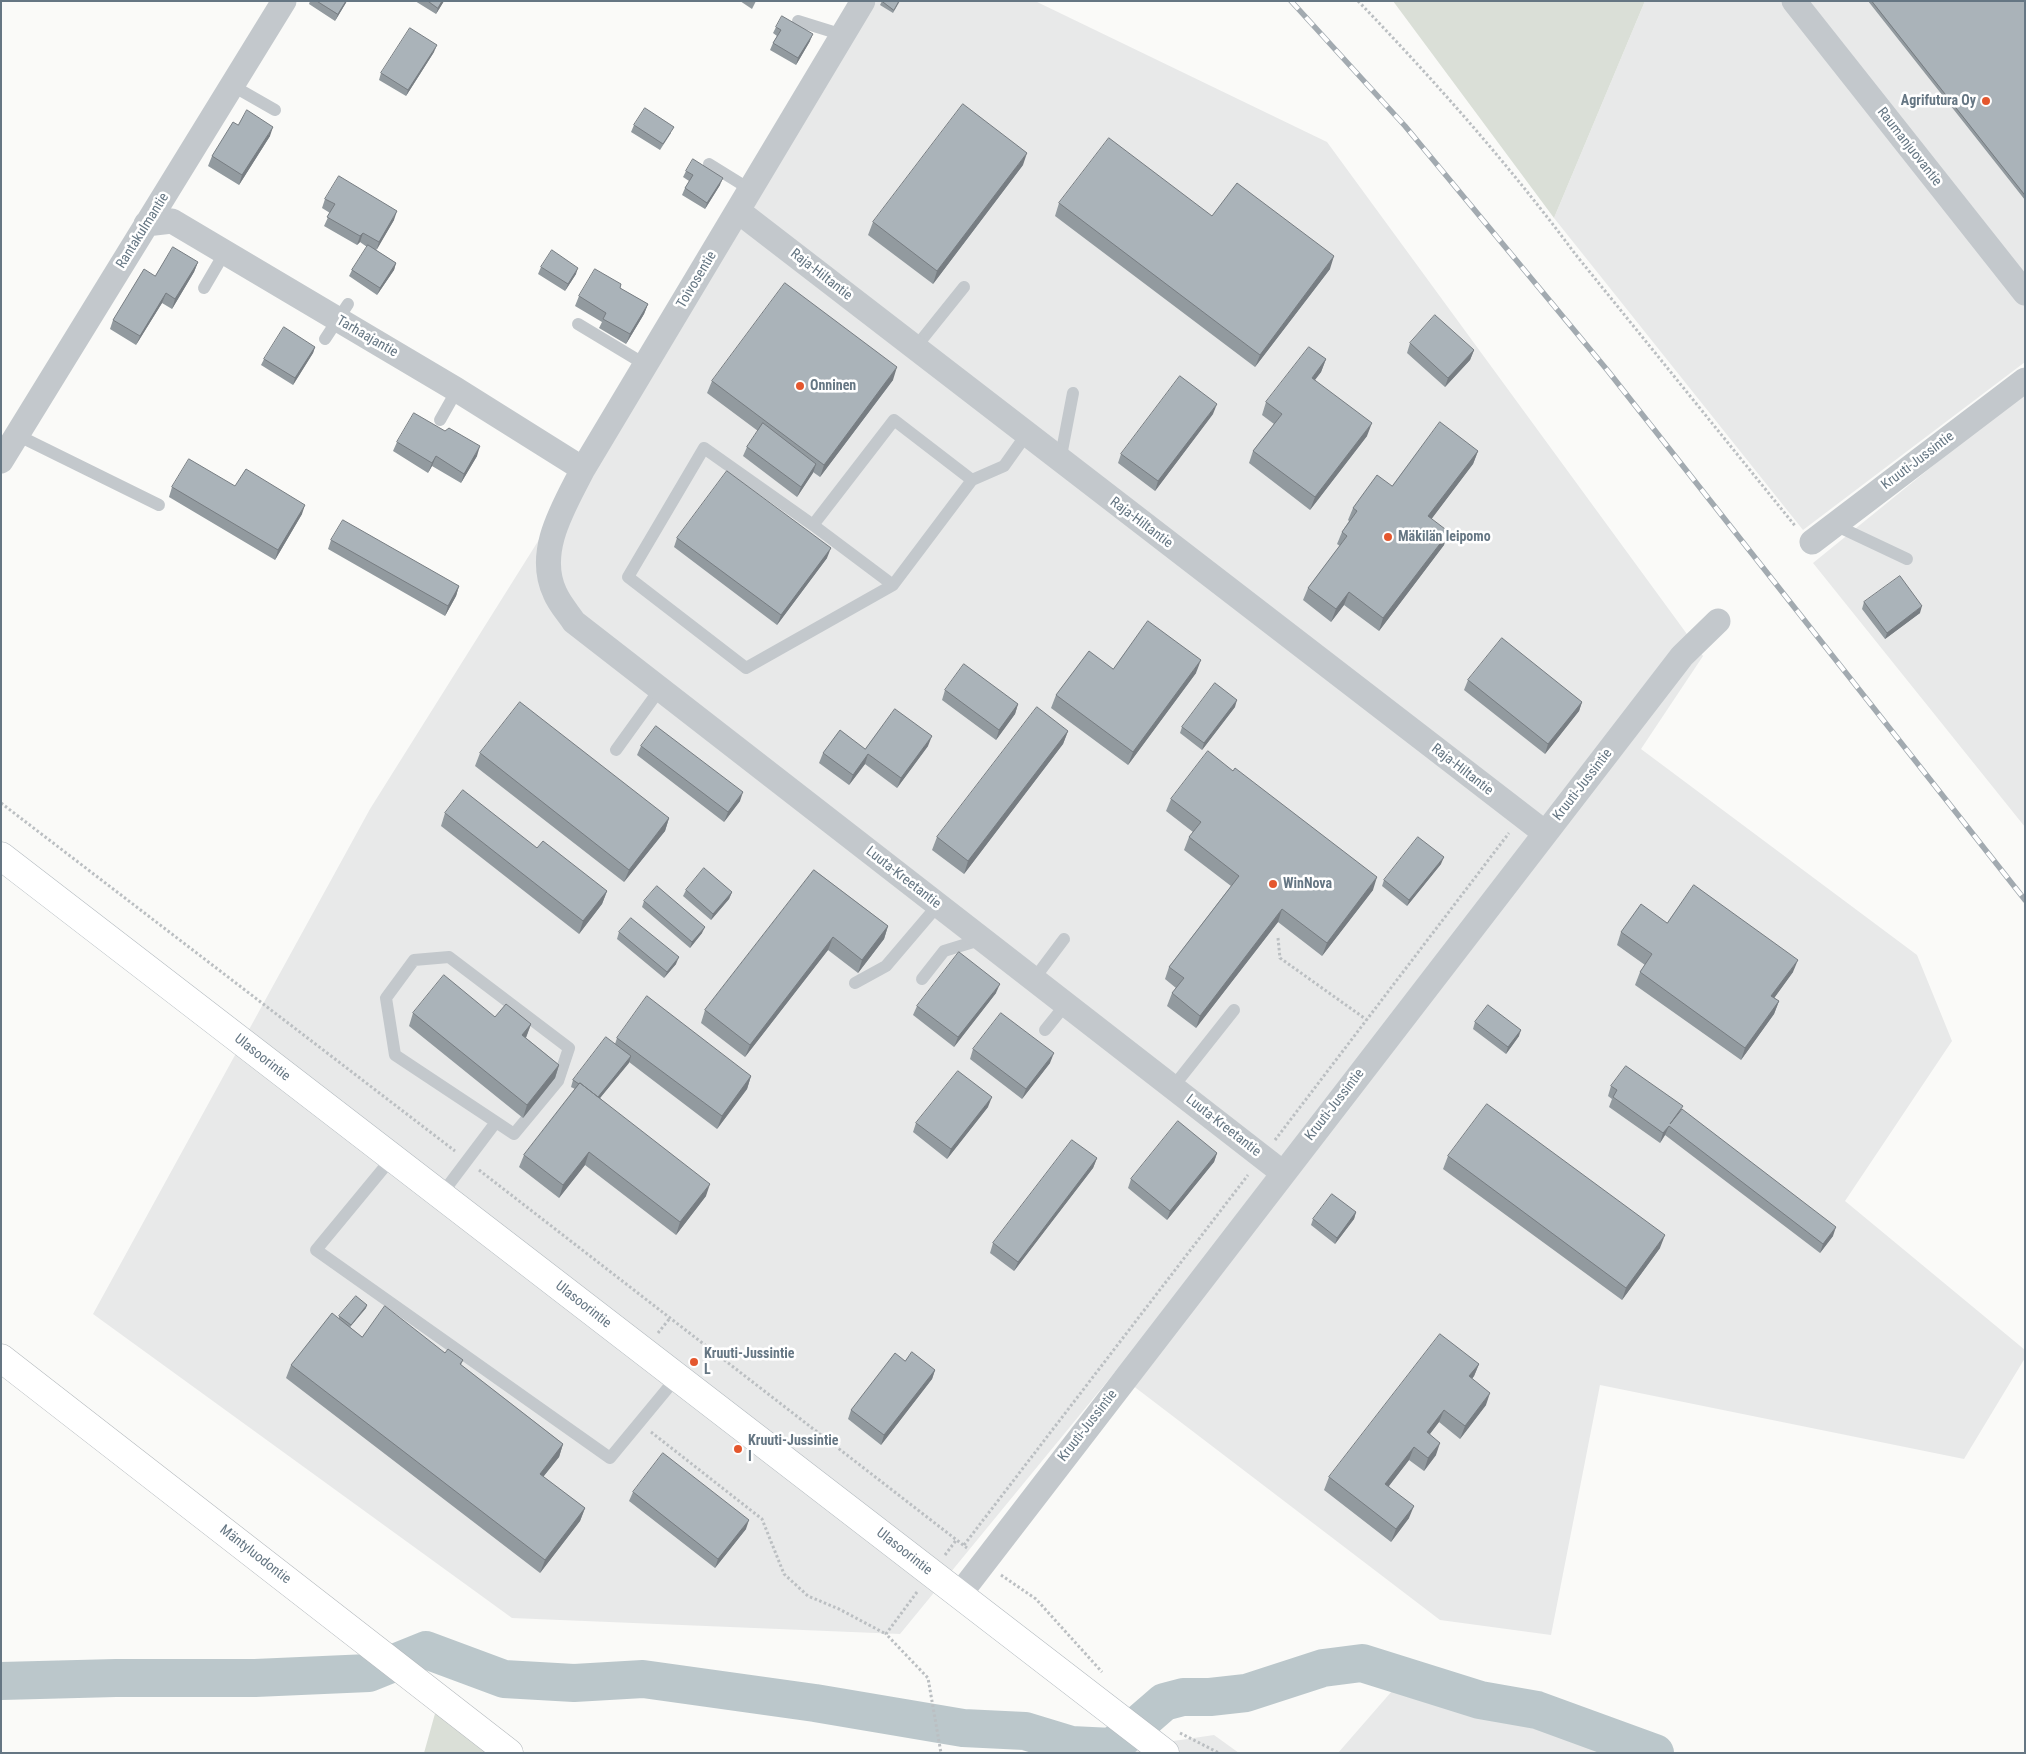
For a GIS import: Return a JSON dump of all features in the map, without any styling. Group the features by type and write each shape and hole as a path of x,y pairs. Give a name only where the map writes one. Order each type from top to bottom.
{"main road":[{"name":"Ulasoorintie","path":"1,856 1113,1714 1165,1742"},
{"name":"Mäntyluodontie","path":"1,1358 509,1753"}],"street":[{"name":"Rantakulmantie","path":"1,460 284,1"},
{"name":"Toivosentie","path":"548,565 554,527 583,469 863,1"},
{"name":"Raumanjuovantie","path":"1794,1 2025,293"},
{"name":"Raja-Hiltantie","path":"738,211 1545,834"},
{"name":"Tarhaajantie","path":"146,224 172,221 337,321 457,390 583,469"},
{"name":"Kruuti-Jussintie","path":"1812,542 2025,380"},
{"name":"Luuta-Kreetantie","path":"548,565 554,592 574,622 1283,1173"},
{"name":"Kruuti-Jussintie","path":"959,1595 1682,656 1718,621"}],"lane":[{"path":"798,21 842,35"},
{"path":"233,86 275,110"},
{"path":"709,164 751,190"},
{"path":"204,288 225,252"},
{"path":"915,348 964,287"},
{"path":"578,324 646,365"},
{"path":"440,420 457,390"},
{"path":"1060,461 1074,393"},
{"path":"814,525 894,420 972,480"},
{"path":"17,435 159,505"},
{"path":"893,585 814,525 704,448 628,577 746,668 893,585 972,480 1004,466 1026,435"},
{"path":"1835,524 1907,559"},
{"path":"616,750 660,689"},
{"path":"855,983 886,966 938,905"},
{"path":"922,979 944,951 983,940"},
{"path":"1034,979 1064,940"},
{"path":"449,957 569,1048 558,1081 514,1134 496,1122 395,1056 386,998 414,960 449,957"},
{"path":"1045,1030 1066,1004"},
{"path":"1173,1087 1234,1010"},
{"path":"441,1195 496,1122"},
{"path":"392,1158 316,1250 610,1458 677,1377"}],"path":[{"path":"1358,1 1402,47 1542,209 1576,255 1776,503 1812,542"},
{"path":"1,803 964,1545 983,1562 1036,1599 1104,1674"},
{"path":"964,1545 1523,816"},
{"path":"1278,938 1280,958 1367,1020"},
{"path":"639,1423 762,1519 784,1574 808,1596 839,1609 886,1634 928,1678 941,1753"},
{"path":"886,1634 930,1573"},
{"path":"1165,1742 1219,1753"}],"shaded area":[{"path":"877,1 1035,1 1327,142 1703,656 1641,749 1917,955 1952,1041 1845,1201 2025,1350 2025,1358 1964,1459 1600,1385 1551,1635 1440,1620 1115,1372 900,1634 512,1618 93,1314 370,809"},
{"path":"1393,1 1645,1 1554,218"},
{"path":"1645,1 2025,1 2025,362 1803,530 1554,218"},
{"path":"2025,391 2025,827 1813,563"},
{"path":"1399,1683 1652,1753 1338,1753"},
{"path":"436,1710 489,1753 424,1753"},
{"path":"1214,1735 1239,1753 1092,1753"}],"building":[{"path":"317,1 346,1 338,14"},
{"path":"428,1 442,1 438,8"},
{"path":"882,1 899,1 894,10"},
{"name":"Agrifutura Oy","path":"1872,1 2025,1 2025,195"},
{"path":"782,16 813,34 798,58 773,43 781,30 776,27"},
{"path":"410,28 437,45 408,90 381,73"},
{"path":"963,104 1027,153 937,271 873,222"},
{"path":"645,108 674,127 663,144 634,125"},
{"path":"247,110 273,127 242,175 212,156 233,122 238,125"},
{"path":"1109,138 1212,216 1237,183 1334,256 1260,355 1059,203"},
{"path":"693,159 723,178 707,203 685,188 693,175 686,171"},
{"path":"339,176 397,211 379,242 363,233 360,236 327,217 335,204 325,199"},
{"path":"368,245 396,263 380,288 352,270"},
{"path":"173,247 198,262 175,299 166,293 140,336 113,320 144,269 155,276"},
{"path":"552,250 578,268 568,284 541,267"},
{"path":"595,269 621,284 620,288 648,304 630,334 603,319 606,313 579,296"},
{"name":"Onninen","path":"785,283 897,367 824,465 712,381"},
{"path":"1435,315 1474,350 1448,378 1410,343"},
{"path":"284,327 315,347 295,378 264,359"},
{"path":"1309,347 1326,359 1312,378 1372,423 1315,497 1253,451 1282,414 1266,402"},
{"path":"1180,376 1217,404 1158,481 1121,454"},
{"path":"414,413 445,431 449,428 480,446 464,474 436,456 432,463 397,442"},
{"name":"Mäkilän leipomo","path":"1440,422 1478,451 1428,516 1449,532 1383,618 1349,592 1336,609 1308,588 1347,536 1342,532 1357,511 1353,508 1377,475 1392,486"},
{"path":"763,423 816,464 801,487 747,447"},
{"path":"189,459 235,486 246,469 305,505 278,550 172,487"},
{"path":"727,471 831,548 781,615 677,538"},
{"path":"343,520 459,586 448,606 331,540"},
{"path":"1900,576 1922,606 1887,633 1864,602"},
{"path":"1148,621 1201,660 1133,752 1056,695 1089,651 1113,669"},
{"path":"1502,638 1582,702 1548,744 1468,680"},
{"path":"964,664 1018,704 999,730 945,690"},
{"path":"1215,683 1237,700 1204,743 1182,727"},
{"path":"520,702 669,818 629,870 480,753"},
{"path":"1037,707 1068,731 968,861 937,837"},
{"path":"895,709 932,736 901,778 868,754 853,775 823,753 840,730 865,749"},
{"path":"656,726 743,792 728,812 641,746"},
{"path":"1208,751 1233,771 1235,768 1377,877 1327,943 1282,909 1200,1016 1172,993 1184,978 1169,967 1239,876 1189,837 1201,822 1171,799"},
{"path":"463,790 537,848 543,841 607,891 583,921 445,813"},
{"path":"1418,837 1444,857 1409,900 1384,880"},
{"path":"704,868 732,892 713,914 686,890"},
{"path":"814,870 888,926 862,960 833,937 750,1045 705,1010"},
{"path":"1694,885 1798,960 1771,996 1779,1001 1745,1048 1640,972 1652,954 1621,932 1641,904 1667,923"},
{"path":"657,886 705,927 692,942 644,901"},
{"path":"631,918 679,957 667,972 619,932"},
{"path":"959,952 1000,984 958,1037 917,1006"},
{"path":"444,975 495,1017 506,1004 531,1024 522,1035 559,1065 527,1105 413,1013"},
{"path":"647,996 751,1076 722,1116 617,1038"},
{"path":"1488,1005 1521,1030 1508,1047 1475,1022"},
{"path":"1001,1013 1054,1053 1026,1089 973,1049"},
{"path":"606,1037 631,1056 598,1097 573,1080"},
{"path":"1626,1066 1683,1106 1670,1124 1682,1109 1836,1227 1823,1244 1669,1126 1663,1133 1613,1097 1617,1090 1611,1086"},
{"path":"958,1071 992,1097 951,1149 916,1123"},
{"path":"580,1083 710,1184 680,1222 589,1152 563,1185 524,1155"},
{"path":"1487,1104 1665,1235 1626,1288 1448,1156"},
{"path":"1178,1121 1217,1153 1170,1211 1131,1179"},
{"path":"1072,1140 1097,1158 1018,1262 993,1243"},
{"path":"1332,1194 1356,1212 1337,1238 1313,1219"},
{"path":"356,1296 367,1305 351,1325 339,1316"},
{"path":"385,1306 445,1353 448,1349 463,1360 460,1364 563,1444 540,1474 585,1508 545,1560 291,1365 332,1313 362,1337"},
{"path":"1440,1334 1479,1364 1469,1376 1490,1393 1465,1426 1444,1410 1427,1432 1440,1443 1428,1458 1414,1447 1385,1484 1414,1506 1396,1529 1329,1477"},
{"path":"912,1352 935,1370 884,1435 851,1410 895,1353 905,1361"},
{"path":"663,1453 749,1520 718,1559 633,1492"}],"waterway":[{"path":"1,1681 116,1678 255,1678 369,1673 426,1650 504,1679 574,1683 643,1679 815,1703 963,1728 1025,1731 1071,1745 1112,1747 1164,1702 1183,1697 1210,1697 1246,1693 1323,1668 1362,1663 1480,1700 1537,1710 1655,1753"}],"railway":[{"path":"1291,1 1405,126 1608,371 2025,900"}],"place":[{"name":"Agrifutura Oy","path":"1986,101"},
{"name":"Onninen","path":"800,386"},
{"name":"Mäkilän leipomo","path":"1388,537"},
{"name":"WinNova","path":"1273,884"},
{"name":"Kruuti-Jussintie L","path":"694,1362"},
{"name":"Kruuti-Jussintie I","path":"738,1449"}]}
